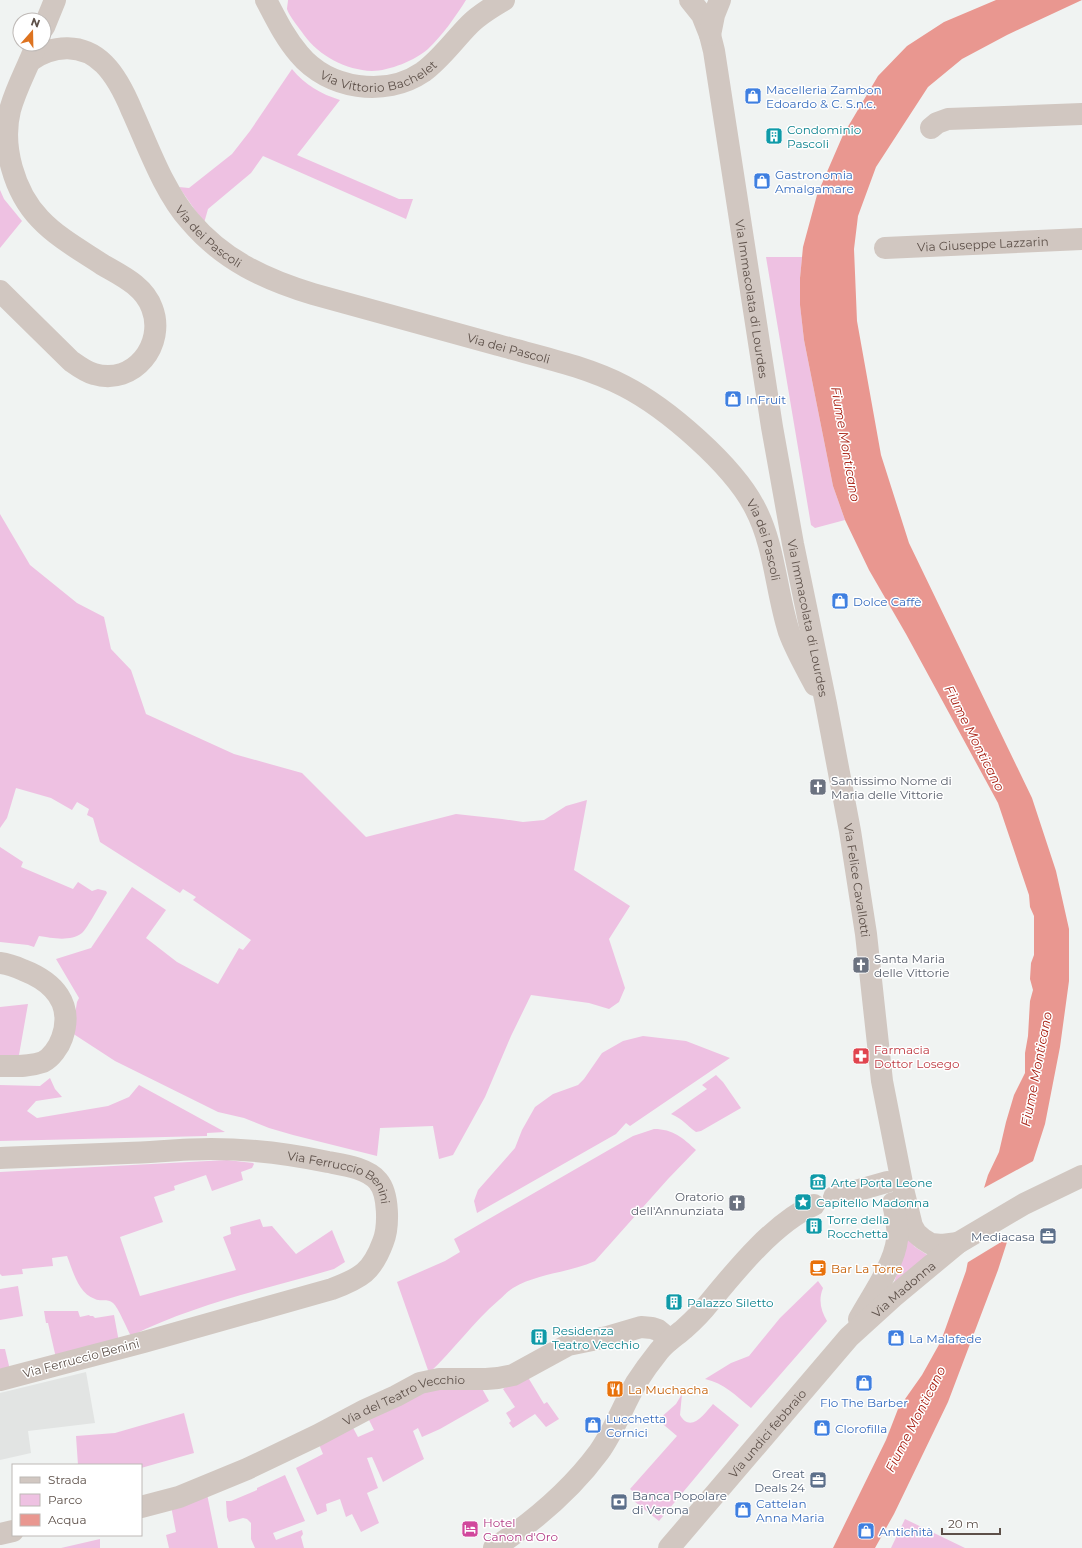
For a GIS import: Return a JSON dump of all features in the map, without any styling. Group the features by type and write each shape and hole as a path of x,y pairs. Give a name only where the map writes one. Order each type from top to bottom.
{"street":[{"path":"50,12 55,0"},
{"name":"Via Vittorio Bachelet","path":"266,0 285,35 300,55 319,72 330,78 362,87 380,87 396,84 423,72 436,61 482,13 504,0"},
{"path":"470,24 482,0"},
{"path":"692,0 704,3 716,0"},
{"name":"Via Immacolata di Lourdes","path":"692,0 702,15 710,35 717,70 772,426 793,544 826,704"},
{"name":"Via Immacolata di Lourdes","path":"710,35 714,15 720,0"},
{"name":"Via dei Pascoli","path":"52,49 71,48 87,52 97,58 113,74 124,92 168,190 182,212 190,222 212,243 234,260 259,274 284,285 577,367 625,386 667,414 694,436 738,481 755,507 766,537 789,632 801,658 826,704"},
{"name":"Via dei Pascoli","path":"0,291 71,361 96,375 116,375 128,371 145,357 155,337 156,322 147,298 135,285 67,241 40,220 28,206 11,166 7,147 7,131 14,97 33,52 40,54 44,52"},
{"path":"931,128 937,123 948,119 1082,114"},
{"name":"Via Giuseppe Lazzarin","path":"885,248 1082,239"},
{"name":"Via Felice Cavallotti","path":"826,704 850,831 865,926 882,1081 884,1158 887,1182 898,1226 897,1241 886,1272 849,1337"},
{"path":"0,963 6,963 30,972 49,983 57,992 64,1005 65,1019 64,1032 61,1041 55,1051 44,1061 28,1066 0,1066"},
{"name":"Via Felice Cavallotti","path":"882,1081 912,1226 916,1233 927,1242"},
{"name":"Via Ferruccio Benini","path":"0,1158 212,1149 275,1153 338,1164 370,1174 378,1181 383,1189 387,1209 385,1237 373,1264 361,1275 349,1282 332,1289 144,1342 0,1380"},
{"name":"Via Madonna","path":"849,1337 922,1271 958,1243 1024,1204 1082,1176"},
{"path":"834,1197 887,1182"},
{"path":"494,1548 516,1534 561,1495 599,1452 618,1420 637,1383 660,1350 670,1340 685,1329 707,1306 733,1274 777,1229 800,1211 814,1205"},
{"name":"Via Madonna","path":"927,1242 942,1245 958,1243"},
{"name":"Via del Teatro Vecchio","path":"142,1507 179,1497 247,1469 318,1436 365,1410 420,1383 439,1379 498,1378 513,1374 568,1344 606,1337 640,1327 658,1330 670,1340"},
{"name":"Via undici febbraio","path":"670,1548 849,1337"},
{"path":"0,1534 12,1531"}],"shaded area":[{"path":"86,1372 95,1423 28,1431 31,1453 0,1460 0,1393"}],"green space":[{"path":"288,0 466,0 444,32 423,53 394,67 379,71 372,71 343,65 317,49 310,43 290,15 287,9"},
{"path":"292,69 302,80 314,88 326,95 340,100 297,155 399,199 413,199 406,219 263,156 251,173 208,209 204,223 179,187 189,188 232,154 250,131"},
{"path":"0,190 4,199 22,221 0,248"},
{"path":"766,257 802,257 800,305 804,340 833,486 845,520 815,528 811,525"},
{"path":"0,514 30,565 77,603 104,617 111,649 131,670 146,714 234,754 302,773 366,837 456,814 523,822 544,820 566,806 587,800 574,870 630,906 609,939 625,988 619,1002 609,1009 589,1003 531,995 511,1036 485,1097 453,1155 439,1159 433,1126 380,1128 377,1156 293,1135 269,1128 244,1118 218,1112 115,1061 72,1033 79,998 56,959 91,948 132,887 166,910 146,938 177,962 218,984 239,948 243,950 251,940 193,900 196,897 183,889 180,893 100,842 93,818 87,815 89,809 77,802 72,810 51,798 16,788 7,818 0,828"},
{"path":"0,847 23,862 21,867 73,889 78,882 92,891 98,889 106,891 107,893 91,921 82,933 72,938 39,936 34,947 0,942"},
{"path":"28,1004 19,1055 0,1055 0,1007"},
{"path":"643,1036 686,1041 730,1058 630,1126 626,1123 616,1134 477,1213 474,1201 478,1190 515,1148 522,1130 535,1107 553,1094 578,1085 602,1053 623,1041"},
{"path":"716,1075 723,1082 741,1108 701,1131 696,1132 682,1120 671,1114 707,1089 702,1085"},
{"path":"50,1078 55,1089 62,1097 36,1101 27,1111 37,1118 108,1106 129,1097 139,1085 225,1132 207,1133 207,1136 0,1141 0,1085 40,1086"},
{"path":"654,1129 672,1132 696,1150 595,1261 533,1279 511,1289 481,1317 429,1373 397,1282 445,1261 460,1252 454,1239 633,1136"},
{"path":"227,1160 254,1164 252,1168 241,1172 243,1180 212,1191 206,1175 174,1186 175,1190 154,1197 163,1222 120,1237 140,1296 236,1270 223,1237 231,1234 230,1227 260,1219 263,1227 272,1226 296,1254 332,1230 345,1262 334,1269 205,1306 131,1336 120,1313 113,1303 95,1299 84,1292 80,1287 67,1256 52,1258 53,1266 22,1269 23,1274 2,1276 0,1274 0,1172"},
{"path":"907,1239 909,1239 915,1247 929,1256 894,1283"},
{"path":"818,1281 823,1288 821,1292 821,1305 827,1321 751,1408 724,1387 705,1379 731,1363 749,1356 780,1318"},
{"path":"18,1286 23,1316 0,1320 0,1289"},
{"path":"44,1311 78,1311 80,1317 89,1315 95,1318 114,1315 119,1342 56,1358"},
{"path":"0,1349 5,1349 10,1370 0,1373"},
{"path":"526,1374 544,1404 547,1402 559,1419 546,1427 535,1414 513,1428 509,1423 511,1421 506,1413 515,1407 503,1389"},
{"path":"480,1385 489,1401 440,1429 422,1437 418,1428 413,1431 424,1459 383,1482 372,1457 367,1458 378,1488 367,1493 379,1523 361,1532 352,1514 346,1517 340,1499 326,1504 327,1511 317,1515 296,1468 323,1454 318,1442 351,1424 358,1437 374,1430 368,1418 425,1386"},
{"path":"682,1394 680,1415 689,1423 698,1420 713,1404 739,1425 659,1521 634,1501 638,1496 630,1489 677,1436 658,1420 676,1404"},
{"path":"184,1413 194,1453 142,1468 142,1464 78,1464 76,1436 115,1433"},
{"path":"285,1475 305,1521 273,1533 276,1540 302,1530 303,1534 301,1537 304,1548 255,1548 251,1539 251,1523 247,1519 243,1518 229,1522 227,1517 226,1501 231,1501 257,1490 257,1488"},
{"path":"207,1494 218,1548 169,1548 166,1535 176,1532 171,1506"},
{"path":"905,1519 965,1548 891,1548"},
{"path":"100,1539 100,1548 61,1548"}],"water":[{"name":"Fiume Monticano","path":"996,0 1082,0 1007,35 962,59 928,87 876,167 858,216 854,249 857,321 881,455 909,543 1032,798 1056,871 1069,929 1069,981 1060,1047 1045,1124 998,1270 948,1402 894,1514 875,1548 833,1548 886,1440 898,1409 922,1375 941,1341 966,1271 980,1201 988,1175 999,1152 1014,1095 1025,1073 1025,1053 1028,1036 1030,1001 1033,990 1030,979 1031,963 1034,955 1034,916 1030,907 1029,895 998,803 906,634 869,570 845,520 833,486 804,340 800,305 800,278 803,247 817,195 843,135 878,76 907,46 944,22"}],"pier":[{"path":"1035,1160 1011,1236 965,1264 982,1189"}],"place":[{"name":"Macelleria Zambon Edoardo & C. S.n.c.","path":"753,96"},
{"name":"Condominio Pascoli","path":"774,136"},
{"name":"Gastronomia Amalgamare","path":"762,181"},
{"name":"InFruit","path":"733,399"},
{"name":"Dolce Caffè","path":"840,601"},
{"name":"Santissimo Nome di Maria delle Vittorie","path":"818,787"},
{"name":"Santa Maria delle Vittorie","path":"861,965"},
{"name":"Farmacia Dottor Losego","path":"861,1056"},
{"name":"Arte Porta Leone","path":"818,1182"},
{"name":"Capitello Madonna","path":"803,1202"},
{"name":"Oratorio dell'Annunziata","path":"737,1203"},
{"name":"Torre della Rocchetta","path":"814,1226"},
{"name":"Mediacasa","path":"1048,1236"},
{"name":"Bar La Torre","path":"818,1268"},
{"name":"Palazzo Siletto","path":"674,1302"},
{"name":"Residenza Teatro Vecchio","path":"539,1337"},
{"name":"La Malafede","path":"896,1338"},
{"name":"Flo The Barber","path":"864,1383"},
{"name":"La Muchacha","path":"615,1389"},
{"name":"Lucchetta Cornici","path":"593,1425"},
{"name":"Clorofilla","path":"822,1428"},
{"name":"Great Deals 24","path":"818,1480"},
{"name":"Banca Popolare di Verona","path":"619,1502"},
{"name":"Cattelan Anna Maria","path":"743,1510"},
{"name":"Hotel Canon d'Oro","path":"470,1529"},
{"name":"Antichità","path":"866,1531"}]}
